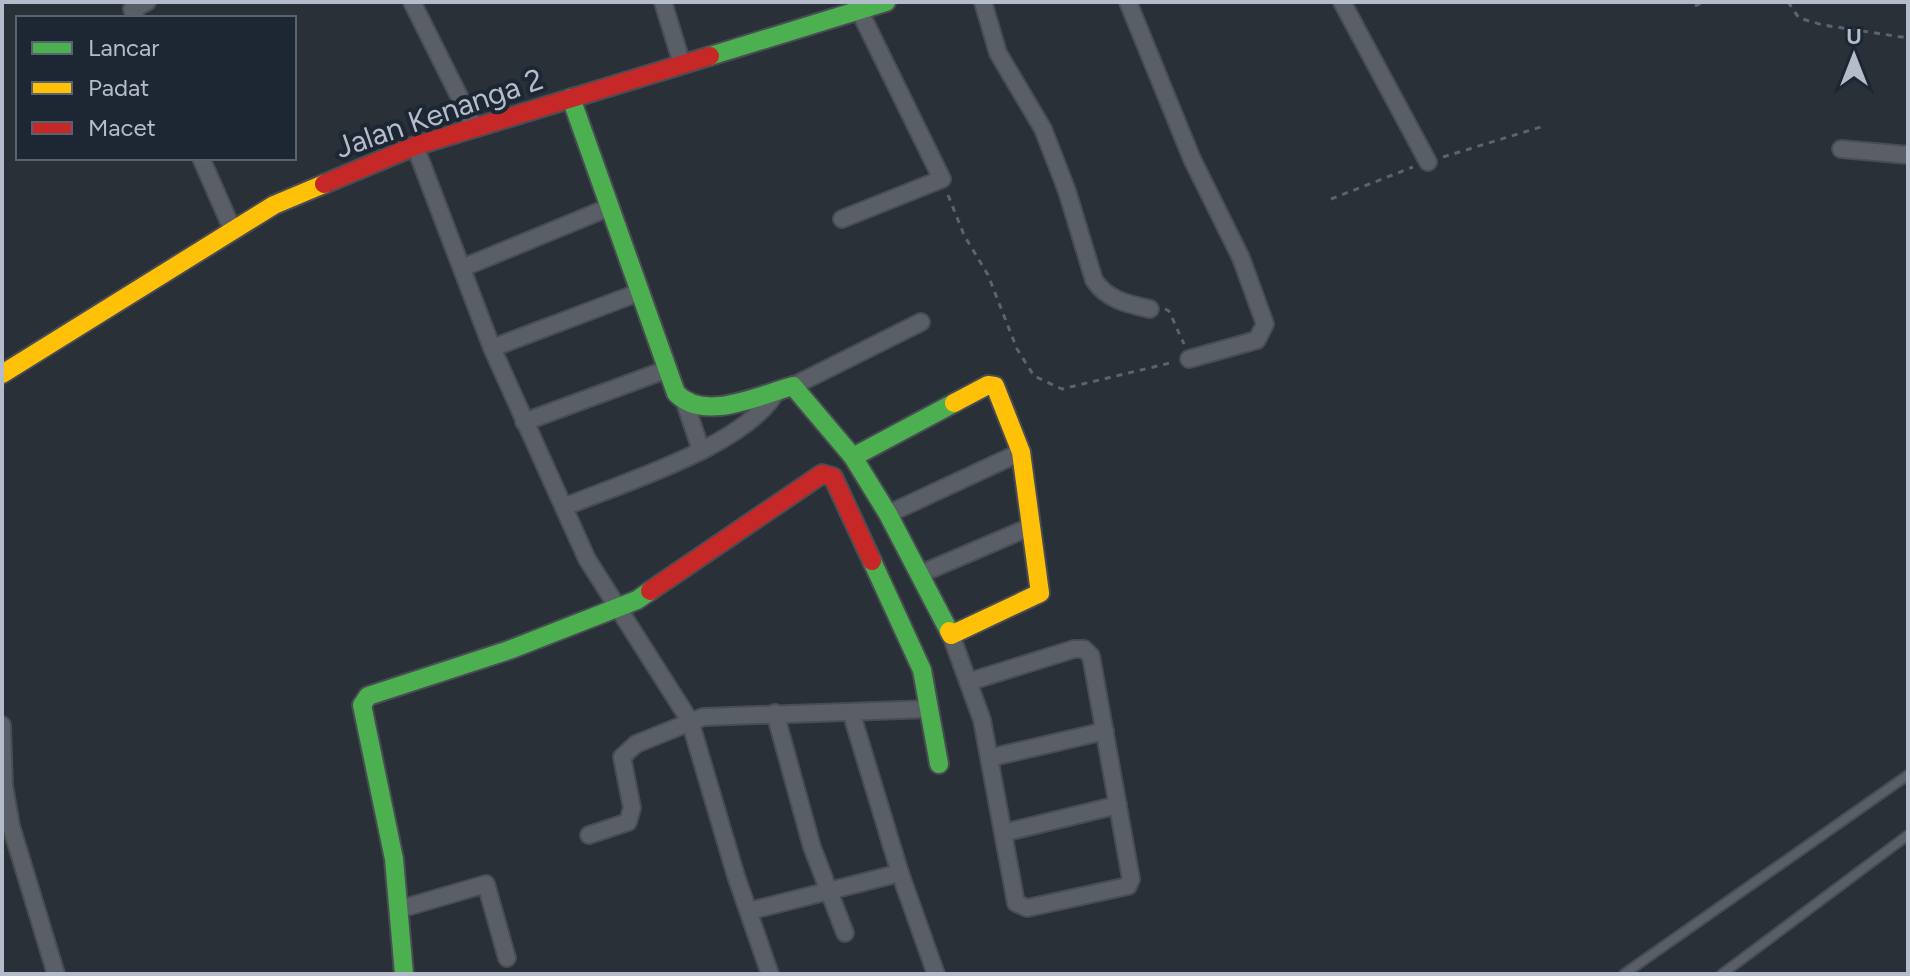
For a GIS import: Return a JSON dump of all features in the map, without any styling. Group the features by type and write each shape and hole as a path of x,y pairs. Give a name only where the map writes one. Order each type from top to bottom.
{"street":[{"path":"412,2 475,128"},
{"path":"663,2 682,64"},
{"name":"Jalan Kenanga 2","path":"2,374 305,189 415,146 886,2"},
{"path":"983,2 998,53 1043,129 1063,178 1094,280 1101,290 1116,300 1150,309"},
{"path":"1128,2 1192,159 1241,258 1265,324 1264,334 1257,340 1189,359"},
{"path":"1342,2 1428,162"},
{"path":"842,219 942,179 859,10"},
{"path":"571,98 676,393 685,403 701,450"},
{"path":"415,146 492,348 587,559 690,721 770,974"},
{"path":"1841,149 1908,155"},
{"path":"202,160 233,231"},
{"path":"462,268 610,207"},
{"path":"492,348 640,292"},
{"path":"685,403 703,409 785,388 921,322"},
{"path":"524,422 668,369"},
{"path":"853,457 992,384 1021,452 1040,593 951,635"},
{"path":"564,507 701,450 751,423 785,388"},
{"path":"785,388 853,457 888,514 951,635 968,682 982,720 1016,903 1021,907 1123,888 1131,879 1091,656 1084,649 968,682"},
{"path":"888,514 1021,452"},
{"path":"404,974 400,909 381,780 362,705 368,696 509,650 637,600 822,474 829,474 922,670 939,764"},
{"path":"920,574 1030,527"},
{"path":"589,835 623,826 631,816 631,795 623,768 625,751 690,721 703,717 775,713 929,709"},
{"path":"851,712 900,873 936,974"},
{"path":"775,713 812,847 845,933"},
{"path":"2,725 4,786 11,826 56,974"},
{"path":"989,758 1105,731"},
{"path":"1003,833 1118,805"},
{"path":"749,911 900,873"},
{"path":"400,909 486,884 507,958"}],"lane":[{"path":"1624,974 1908,775"},
{"path":"1722,974 1908,835"}],"path":[{"path":"1695,6 1703,2"},
{"path":"1788,2 1799,18 1823,25 1908,38"},
{"path":"1331,199 1428,162 1544,126"},
{"path":"942,179 964,235 988,275 1017,349 1034,376 1062,389 1189,359 1169,311 1150,309"}],"traffic: fast":[{"path":"710,56 886,2"},
{"path":"571,98 676,393 688,402 716,406 793,386 853,457 888,514 949,631"},
{"path":"853,457 954,403"},
{"path":"872,561 922,670 939,764"},
{"path":"404,974 394,859 362,705 368,696 509,650 637,600 650,591"}],"traffic: slow":[{"path":"2,374 274,205 324,184"},
{"path":"949,631 951,635 1040,593 1021,452 995,386 988,385 954,403"}],"traffic: jam":[{"path":"324,184 415,146 710,56"},
{"path":"650,591 822,474 833,477 872,561"}]}
